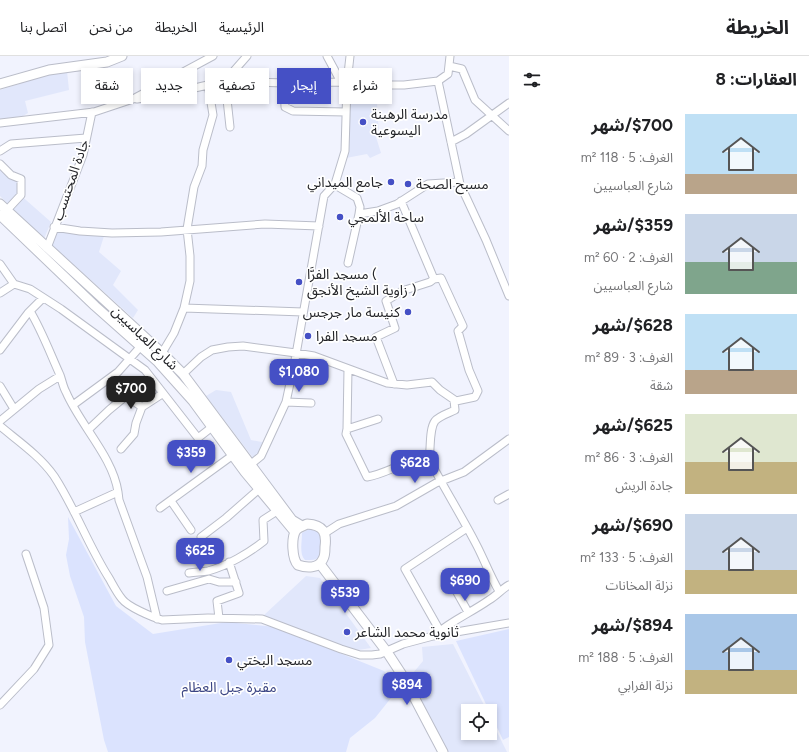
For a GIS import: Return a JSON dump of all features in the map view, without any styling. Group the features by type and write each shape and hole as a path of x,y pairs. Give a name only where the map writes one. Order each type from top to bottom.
{"main road":[{"path":"0,84 49,70 107,62 122,56"},
{"name":"شارع العباسيين","path":"2,209 47,248 183,374 298,529"},
{"name":"شارع العباسيين","path":"2,209 95,306 158,362 193,401 277,511 298,529"},
{"path":"307,524 319,526 324,533 326,541 324,558 320,564 310,567 302,566 296,562 293,554 298,529 307,524"},
{"path":"320,564 387,652 404,678 443,752"}],"street":[{"path":"133,99 213,56"},
{"path":"236,68 247,56"},
{"path":"327,56 339,76"},
{"path":"347,68 350,56"},
{"path":"392,85 438,81 448,74 450,56"},
{"path":"449,66 462,69 475,100 509,131"},
{"path":"438,81 459,182 486,240 509,296"},
{"path":"133,99 173,93 205,85"},
{"path":"451,142 466,134 509,103"},
{"path":"0,123 92,112 117,104"},
{"path":"162,353 174,333 184,308 190,281 190,256 187,229 194,186 202,166 203,150 213,115 211,104"},
{"path":"228,104 230,127"},
{"path":"285,104 285,107 293,111 346,112"},
{"path":"250,465 261,456 286,402 324,196 335,185 345,151 345,104"},
{"name":"جادة المحتسب","path":"47,248 83,155 92,112"},
{"path":"0,151 12,144 86,138"},
{"path":"0,164 11,175 21,180 21,195 2,209"},
{"path":"360,214 378,211 401,201 428,184 459,182"},
{"path":"335,185 357,198 360,208 360,214 348,263"},
{"path":"401,201 434,279"},
{"path":"54,227 80,231 112,233 161,232 265,224 319,226"},
{"path":"0,264 14,284 30,290 61,309 145,370 162,394 198,438 212,427"},
{"path":"183,374 201,357 212,350 243,346 314,356 387,383 394,384 407,385 432,382 440,390 456,401 475,397 478,391 458,331 463,326 441,278 434,279 430,282 402,292 386,301 395,328 376,337 394,384"},
{"path":"0,293 14,284"},
{"path":"0,350 30,311 43,298"},
{"path":"184,308 303,312"},
{"path":"30,311 41,330 66,392 111,470 117,486 119,500 147,577 157,619"},
{"path":"73,405 118,372 141,346"},
{"path":"348,368 346,434 367,477 375,476 424,458 430,459"},
{"path":"0,421 39,389 60,376"},
{"path":"0,386 14,409"},
{"path":"121,449 134,434 136,422 142,407 162,394"},
{"path":"88,430 126,396 142,407"},
{"path":"454,400 455,410 438,418 434,422 431,434 430,459 440,481 467,528 499,591"},
{"path":"286,402 311,402"},
{"path":"347,429 378,419"},
{"path":"0,426 39,458 52,474 74,512 100,564 122,600 157,619 262,619 341,650 372,655 387,652 403,644 433,636 509,624"},
{"path":"324,533 339,524 396,506 440,481 464,472 509,438"},
{"path":"160,508 233,455"},
{"path":"201,536 226,518 259,489"},
{"path":"74,512 118,492"},
{"path":"498,500 509,494"},
{"path":"171,501 191,530"},
{"path":"189,573 208,571 253,550 264,541 263,520 277,511"},
{"path":"440,631 405,569 467,528"},
{"path":"0,705 34,670 49,645 44,608 26,554"},
{"path":"219,618 217,601 239,593 230,562"},
{"path":"167,591 209,579 219,582 236,582"},
{"path":"433,636 468,612 490,600 499,591 509,585"},
{"path":"454,587 468,612"}],"shaded area":[{"path":"60,71 67,71 69,90 25,101 28,113 23,116 0,119 0,90"},
{"path":"348,104 377,104 379,135 376,137 381,153 370,158 367,154 346,158"},
{"path":"0,169 10,179 18,181 18,193 51,222 44,239 0,196"},
{"path":"56,230 80,235 104,236 99,252 121,271 113,285 138,310 133,318 52,245"},
{"path":"216,390 231,392 251,440 267,443 261,454 254,459 206,396"},
{"path":"306,576 320,578 371,648 358,650 340,645 263,616"},
{"path":"453,644 483,704 461,704 461,740 497,740 497,732 507,752 446,752 407,675 413,673 423,661 422,647"}],"green space":[{"name":"مقبرة جبل العظام","path":"68,517 116,606 153,634 227,622 275,627 384,671 399,688 375,718 350,738 346,752 108,752 104,740 85,642 84,617 70,576 66,555 69,539"},
{"path":"316,528 323,534 321,554 316,559 305,560 301,551 302,533 309,529"},
{"path":"509,629 509,737 503,740 497,727 497,704 486,704 456,641"}],"place":[{"name":"مدرسة الرهبنة اليسوعية","path":"363,122"},
{"name":"جامع الميداني","path":"391,182"},
{"name":"مسبح الصحة","path":"408,184"},
{"name":"ساحة الألمجي","path":"340,217"},
{"name":"مسجد الفرَّا ( زاوية الشيخ الأنجق )","path":"299,282"},
{"name":"كنيسة مار جرجس","path":"408,312"},
{"name":"مسجد الفرا","path":"308,336"},
{"name":"ثانوية محمد الشاعر","path":"347,632"},
{"name":"مسجد البختي","path":"229,660"}]}
